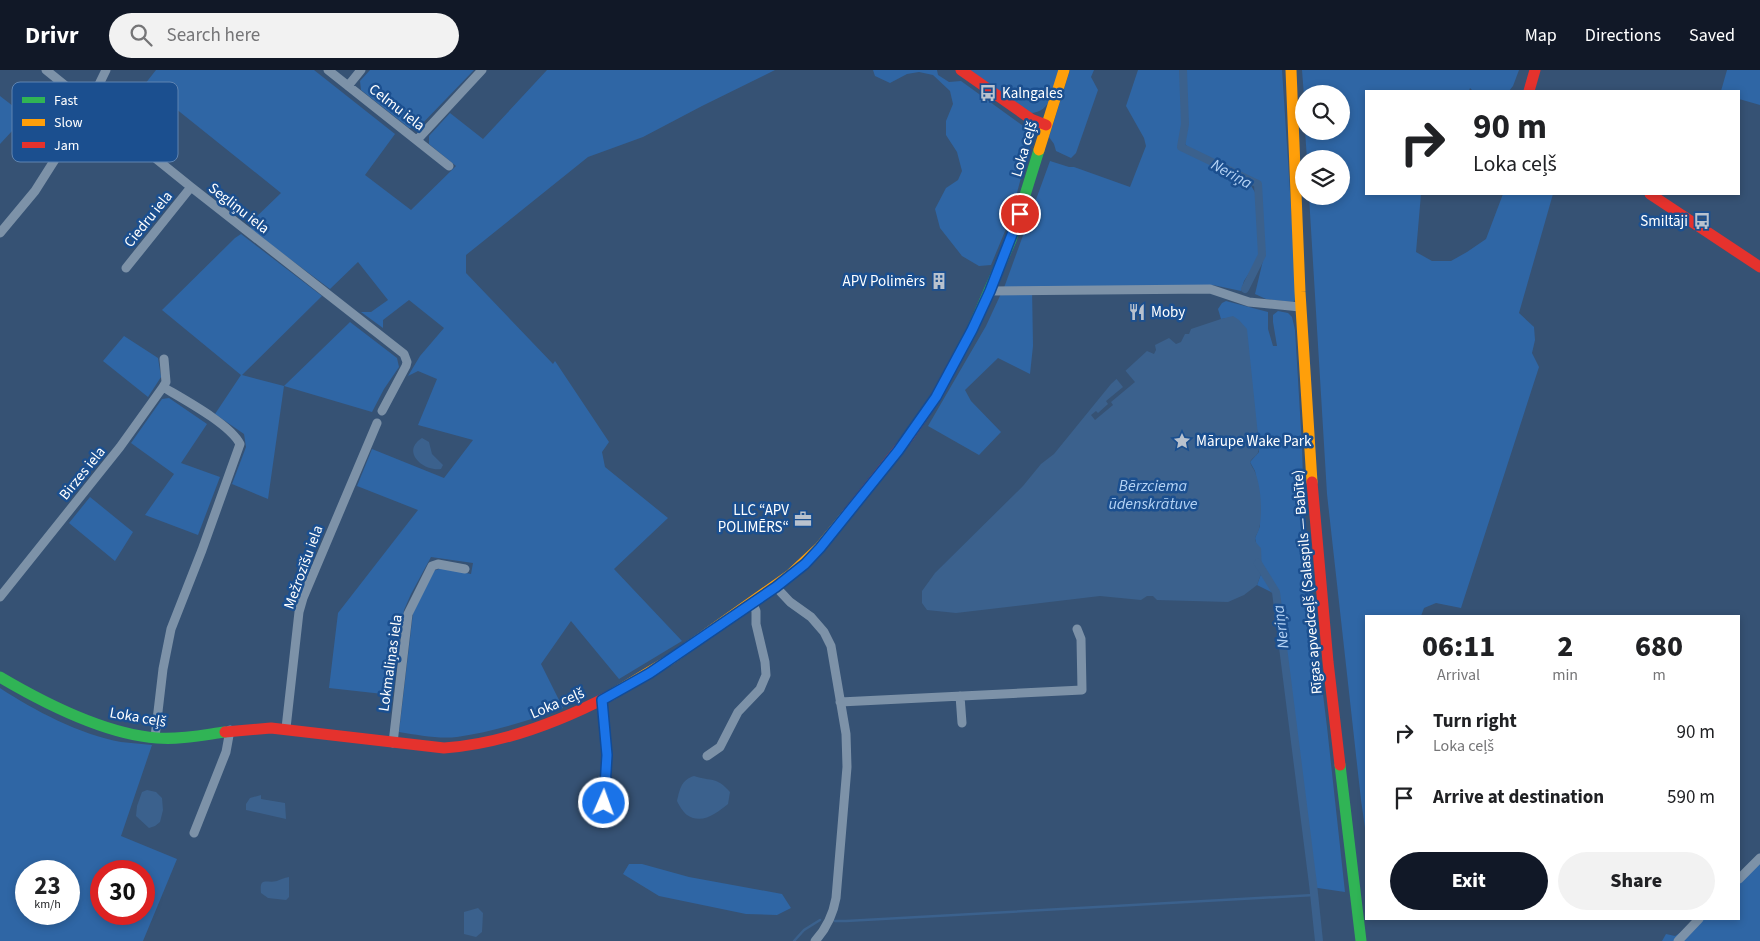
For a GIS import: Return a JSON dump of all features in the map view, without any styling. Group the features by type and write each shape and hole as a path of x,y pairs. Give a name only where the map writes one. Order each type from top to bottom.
{"main road":[{"path":"961,70 1031,119 1046,126"},
{"name":"Loka ceļš","path":"0,677 67,713 100,726 135,734 166,738 230,730 286,728 428,747 463,748 507,739 543,726 602,700 650,673 776,587 805,564 820,548 910,435 936,397 972,330 990,291 1020,214 1064,70"},
{"name":"Rīgas apvedceļš (Salaspils — Babīte)","path":"1291,70 1300,307 1313,486 1328,662 1361,941"},
{"path":"1529,90 1535,70"},
{"path":"1652,195 1760,267"}],"street":[{"name":"Segliņu iela","path":"46,70 61,82"},
{"path":"100,82 106,70"},
{"name":"Celmu iela","path":"328,70 449,166"},
{"path":"348,86 361,70"},
{"path":"417,140 482,70"},
{"path":"0,233 35,191 53,162"},
{"name":"Segliņu iela","path":"160,162 404,354 407,362 405,371 382,411"},
{"name":"Ciedru iela","path":"126,268 191,187"},
{"path":"990,291 1210,288 1249,302 1300,307"},
{"path":"155,737 163,669 171,629 240,444 238,439 227,429 163,387 166,382 164,359"},
{"name":"Birzes iela","path":"0,597 120,448 163,387"},
{"name":"Mežrozīšu iela","path":"286,728 301,605 377,423"},
{"name":"Lokmaliņas iela","path":"393,743 408,614 432,566 438,564 465,569"},
{"path":"776,587 790,602 811,616 824,632 831,646 846,734 847,767 836,898 830,922 814,941"},
{"path":"706,756 720,747 738,712 760,689 766,675 765,662 756,624 756,611 752,602"},
{"path":"840,702 960,696 1082,693 1081,639 1077,629"},
{"path":"960,696 962,723"},
{"path":"602,700 607,755 604,818"},
{"path":"194,832 226,752 230,730"},
{"path":"1740,878 1760,858"},
{"path":"1678,941 1698,920"}],"shaded area":[{"path":"156,70 314,70 395,134 365,175 411,210 456,166 429,144 429,136 450,113 483,139 547,70 775,70 643,137 588,157 466,255 466,273 553,364 555,361 609,442 602,452 605,467 668,518 614,569 682,641 619,679 571,621 541,664 563,708 510,726 457,737 435,737 399,732 413,613 433,571 442,568 471,574 473,563 431,557 404,610 392,695 329,688 338,613 418,510 357,486 372,449 444,478 473,440 418,425 437,379 418,371 408,376 420,356 444,328 409,300 383,320 383,328 361,312 371,312 388,300 358,262 330,289 250,229 252,221 281,193 178,110 178,82 147,82"},
{"path":"370,70 474,70 418,128 409,128 361,90 360,81"},
{"path":"873,70 937,70 938,75 949,82 961,81 1026,128 1031,140 1010,219 991,265 979,266 962,256 940,228 935,209 946,188 958,180 962,171 957,152 946,135 946,121 953,104 950,91 933,75 919,72 907,74 890,83 875,76"},
{"path":"967,70 1059,70 1048,104 1037,112 1030,113"},
{"path":"1070,70 1094,70 1091,77 1098,90 1076,153 1071,158 1056,151 1049,137"},
{"path":"1138,70 1182,70 1185,123 1180,147 1250,184 1256,194 1259,258 1244,281 1241,291 1213,285 1032,288 1033,346 1030,374 998,358 965,390 971,401 1001,432 979,455 928,426 986,326 1005,285 1050,161 1074,167 1130,187 1146,146 1144,138 1126,106"},
{"path":"1185,70 1282,70 1297,298 1293,302 1266,299 1255,294 1264,256 1259,184 1189,148 1185,144 1187,124"},
{"path":"1302,70 1519,70 1510,90 1472,90 1470,88 1469,90 1365,90 1365,195 1421,195 1416,252 1432,261 1451,261 1486,239 1503,195 1553,195 1519,313 1534,327 1535,340 1532,353 1539,367 1461,608 1436,603 1424,608 1421,615 1365,615 1365,828 1327,494 1310,205 1350,205 1350,150 1306,150 1306,140 1350,140 1350,85 1303,85"},
{"path":"1727,70 1760,70 1760,105 1740,99 1740,90 1721,90"},
{"path":"0,96 12,105 12,131 0,144"},
{"path":"241,234 322,296 242,375 284,386 268,499 232,484 246,447 244,434 215,414 241,375 162,310"},
{"path":"1226,301 1268,312 1268,329 1273,346 1277,346 1273,315 1278,311 1288,313 1292,317 1295,330 1302,446 1305,547 1345,892 1311,887 1273,593 1257,585 1262,571 1255,538 1260,526 1260,499 1255,471 1250,462 1259,452 1258,434 1233,317 1221,319 1218,309"},
{"path":"350,322 397,358 399,367 384,389 372,412 284,386"},
{"path":"124,336 158,358 161,377 148,397 103,361"},
{"path":"169,398 207,424 181,463 220,477 198,535 145,515 174,474 131,443 162,399"},
{"path":"90,497 133,532 115,561 69,523"},
{"path":"0,688 42,713 90,734 121,742 152,745 121,836 177,859 155,912 155,860 90,860 90,925 150,925 143,941 0,941"},
{"path":"1760,853 1760,941 1662,941 1666,934 1675,936 1696,920 1740,920 1740,874"},
{"path":"629,864 642,864 689,877 782,894 791,908 777,915 746,914 659,896 623,874"}],"water":[{"name":"Bērzciema ūdenskrātuve","path":"1233,316 1247,329 1259,445 1257,454 1250,462 1259,484 1261,511 1260,524 1255,539 1261,548 1262,571 1257,585 1244,595 1228,602 1157,600 1153,596 1147,596 1141,600 1100,596 956,613 927,610 922,603 922,591 935,573 1023,486 1041,464 1054,454 1111,384 1147,351 1154,354 1156,350 1155,345 1169,338 1176,344 1181,342 1185,334 1189,334 1191,329"},
{"path":"422,438 429,442 432,454 443,465 441,469 428,467 417,460 413,449"},
{"path":"694,776 717,781 725,787 730,792 728,804 709,817 698,819 687,815 677,801 680,789 686,780"},
{"path":"147,790 156,792 162,798 163,810 160,822 149,828 136,816 142,792"},
{"path":"261,795 261,799 285,803 286,819 246,810 246,804 250,798"},
{"path":"289,877 289,897 286,900 268,898 261,893 261,884 264,882 273,882"},
{"path":"478,908 483,913 482,932 476,937 464,934 464,912"}],"pier":[{"path":"1124,369 1135,382 1111,402 1113,405 1095,420 1091,415 1096,411 1098,413 1108,404 1106,401 1123,387 1115,377"}],"waterway":[{"name":"Neriņa","path":"1183,70 1185,124 1181,147 1258,184 1262,255 1245,289"},
{"name":"Neriņa","path":"1258,563 1276,592 1319,941"},
{"path":"835,921 1314,895"},
{"path":"794,941 804,930 820,920"}],"traffic: fast":[{"path":"958,356 972,330 1011,240 1039,150"},
{"path":"0,677 55,707 76,716 96,724 137,735 174,738 225,732"},
{"path":"1340,765 1361,941"}],"traffic: slow":[{"path":"1039,150 1064,70"},
{"path":"1291,70 1300,292 1312,482"},
{"path":"611,695 671,659 790,575 820,547 847,514"}],"traffic: jam":[{"path":"961,70 1031,119 1046,125"},
{"path":"1529,90 1535,70"},
{"path":"1652,195 1760,267"},
{"path":"847,514 910,435 936,397 958,356"},
{"path":"1312,482 1328,662 1340,765"},
{"path":"225,732 271,728 444,748 466,746 509,737 551,723 611,695"}],"place":[{"name":"Kalngales","path":"988,93"},
{"name":"Smiltāji","path":"1702,221"},
{"name":"APV Polimērs","path":"939,281"},
{"name":"Moby","path":"1137,312"},
{"name":"Mārupe Wake Park","path":"1182,441"},
{"name":"LLC “APV POLIMĒRS“","path":"803,519"}],"route":[{"path":"604,803 607,755 602,700 650,673 776,587 805,564 820,548 898,451 936,397 972,330 990,291 1020,214"}]}
